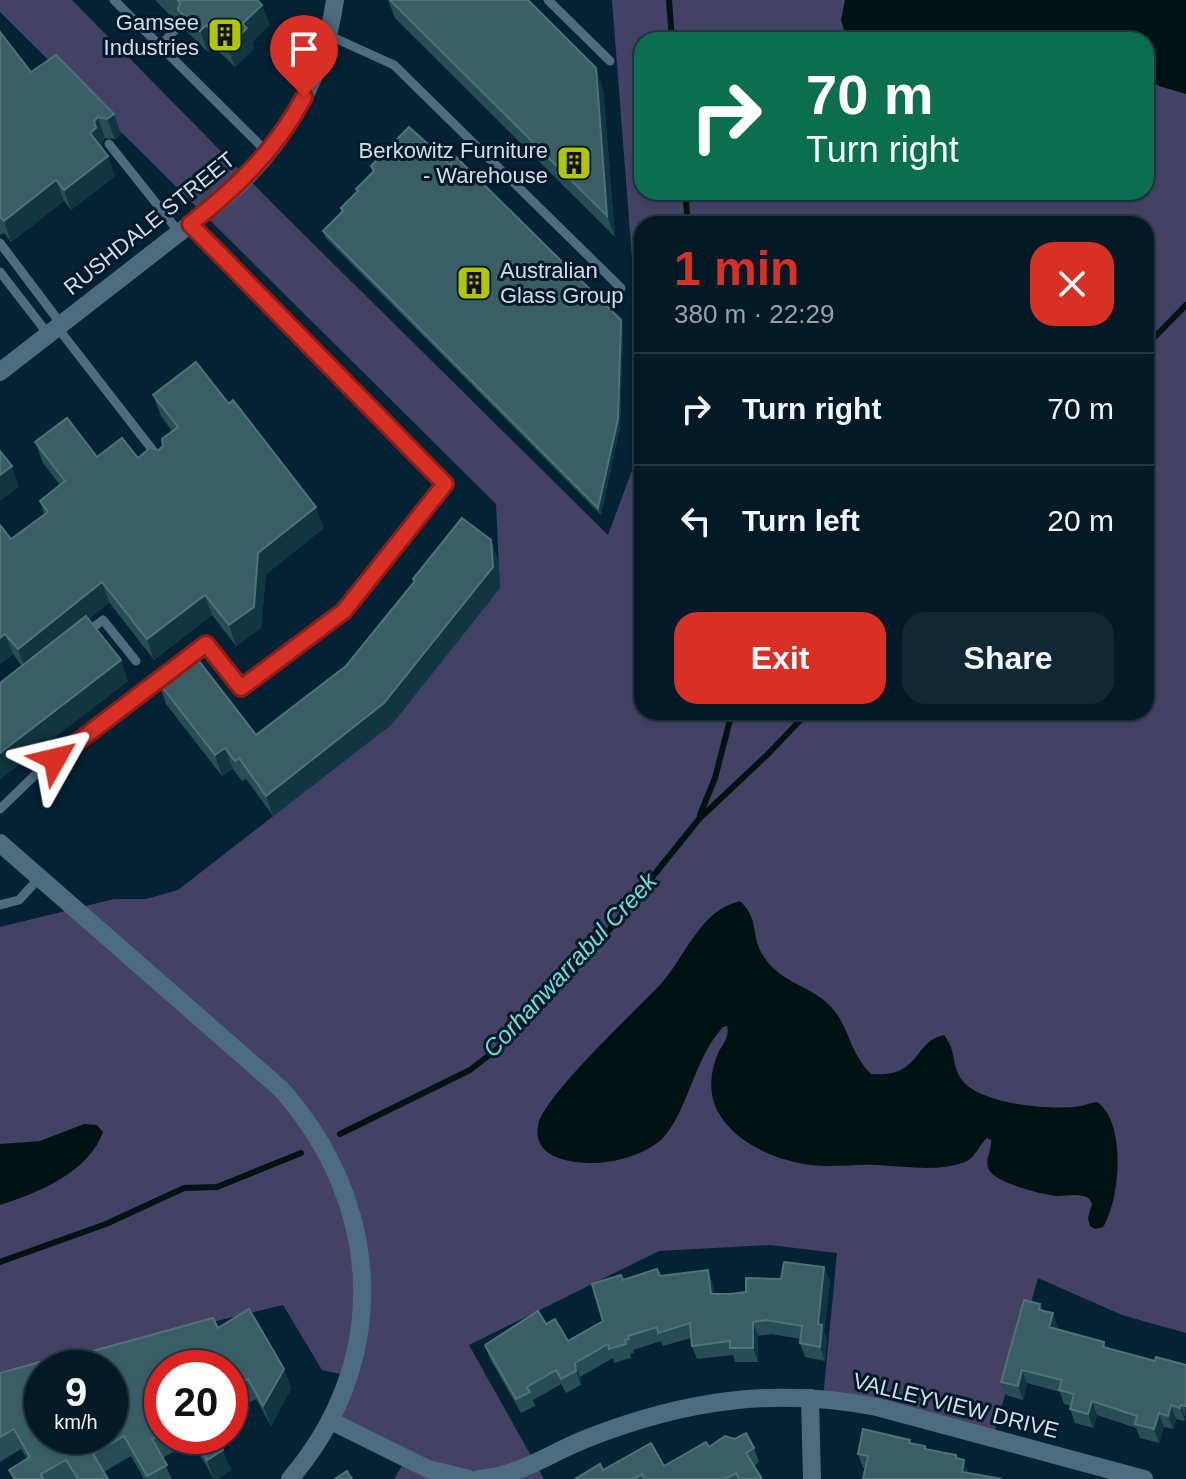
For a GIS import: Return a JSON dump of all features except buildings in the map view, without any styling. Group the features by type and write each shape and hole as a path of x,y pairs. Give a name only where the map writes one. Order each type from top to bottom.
{"street":[{"name":"RUSHDALE STREET","path":"0,372 237,187 268,153 304,97 328,35 335,0"},
{"path":"0,843 281,1089 302,1113 339,1176 359,1239 363,1310 352,1367 331,1421 310,1456 290,1479"},
{"path":"810,1398 812,1479"},
{"name":"VALLEYVIEW DRIVE","path":"479,1479 518,1472 590,1437 676,1409 727,1400 810,1398 845,1400 877,1407 1144,1479"},
{"path":"331,1421 428,1469 469,1479"}],"lane":[{"path":"114,0 268,153"},
{"path":"548,0 610,61"},
{"path":"160,46 180,25"},
{"path":"328,35 394,65 621,288"},
{"path":"0,809 36,774 206,644 241,688 344,611 445,484 184,228 109,144"},
{"path":"0,243 56,328 163,464"},
{"path":"0,272 56,328"},
{"path":"80,638 103,620 136,661"},
{"path":"0,905 19,900 40,877"}],"shaded area":[{"path":"0,0 72,0 608,535 634,465 634,720 1154,720 1154,216 634,216 634,284 612,0 1186,0 1186,1333 1122,1315 1038,1278 993,1437 823,1399 837,1253 770,1245 659,1251 469,1345 544,1479 394,1479 406,1459 331,1421 349,1376 322,1370 283,1305 96,1350 24,1350 24,1367 0,1373 0,927 114,899 146,899 178,890 392,724 500,588 496,504 0,12"},
{"path":"845,0 1186,0 1186,94 1154,83 1154,32 845,32 841,20"},
{"path":"740,901 753,921 764,957 779,973 817,995 833,1009 871,1074 899,1071 926,1045 944,1035 962,1080 983,1095 1046,1107 1076,1107 1097,1102 1107,1112 1113,1126 1118,1162 1113,1199 1103,1227 1095,1229 1090,1226 1088,1218 1092,1204 1087,1197 1058,1196 1020,1188 993,1175 988,1166 991,1140 987,1138 967,1161 931,1168 798,1163 751,1145 727,1125 713,1097 713,1068 727,1037 727,1026 723,1027 705,1054 671,1127 662,1139 648,1149 630,1157 602,1163 564,1160 547,1152 538,1136 538,1125 556,1095 591,1054 668,976 703,925 726,906"},
{"path":"84,1124 97,1125 103,1132 86,1159 46,1187 0,1205 0,1144 40,1141"}],"waterway":[{"path":"669,0 671,32"},
{"path":"686,200 687,216"},
{"path":"1154,338 1186,305"},
{"path":"700,815 715,778 730,720"},
{"name":"Corhanwarrabul Creek","path":"340,1134 470,1070 501,1046 534,1014 617,921 699,819 800,720"},
{"name":"Corhanwarrabul Creek","path":"0,1262 106,1224 184,1188 217,1187 301,1153"}],"place":[{"name":"Gamsee Industries","path":"225,35"},
{"name":"Berkowitz Furniture - Warehouse","path":"574,163"},
{"name":"Australian Glass Group","path":"474,283"}],"route":[{"path":"55,759 206,644 241,688 344,611 445,484 190,224 237,187 255,168 292,120 304,97"}]}
